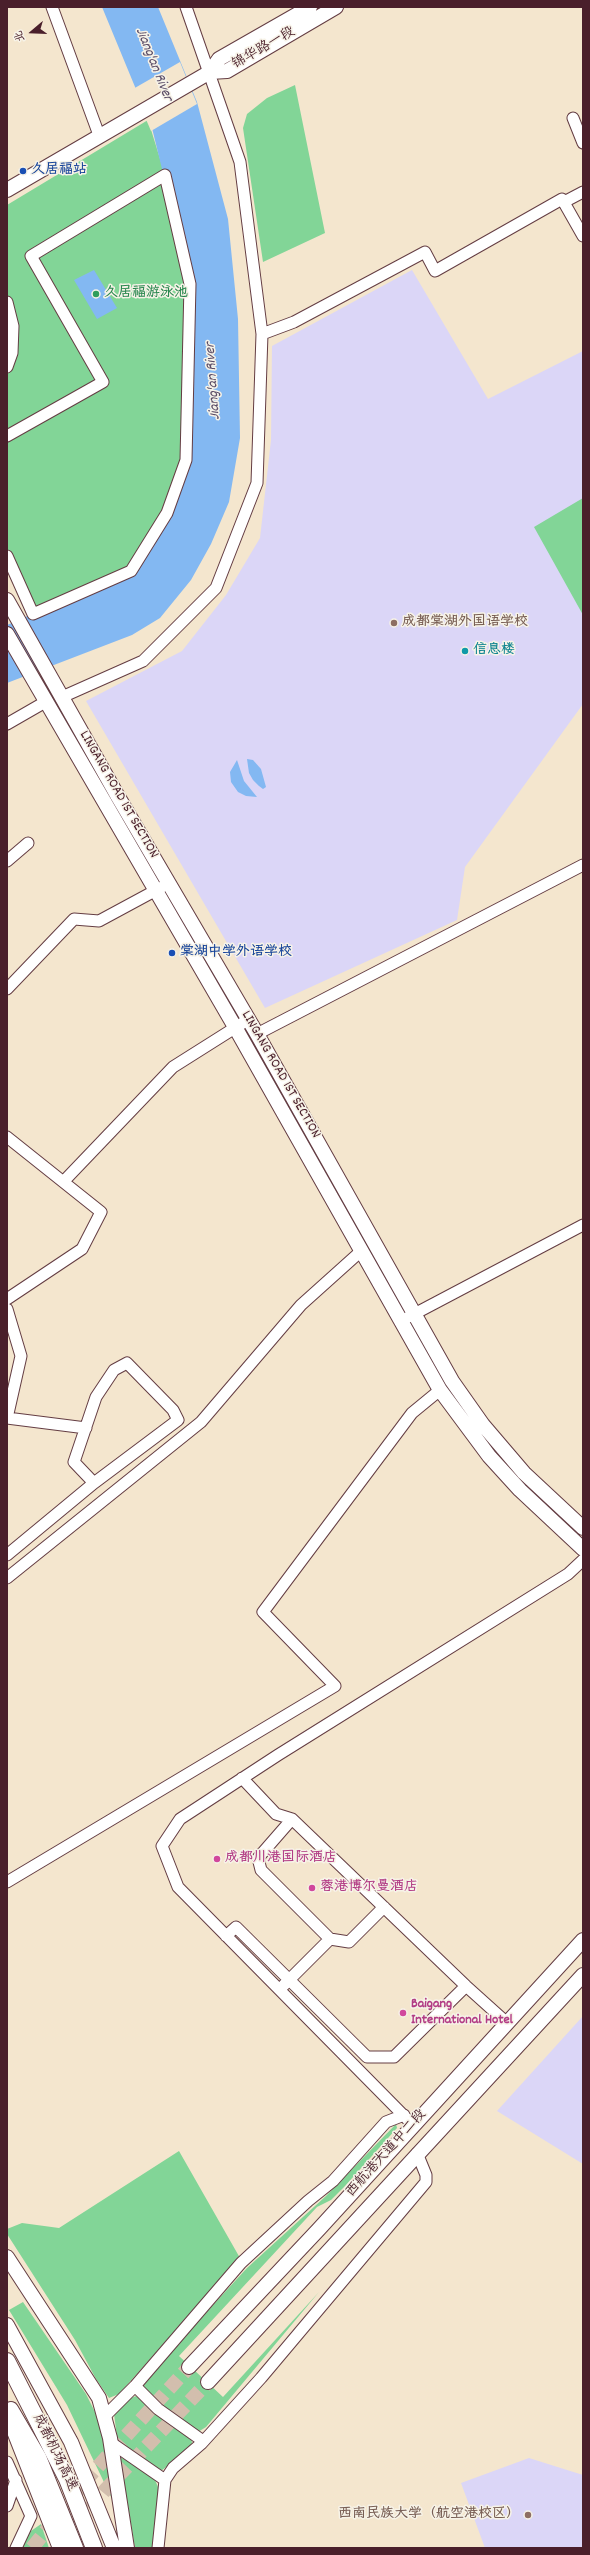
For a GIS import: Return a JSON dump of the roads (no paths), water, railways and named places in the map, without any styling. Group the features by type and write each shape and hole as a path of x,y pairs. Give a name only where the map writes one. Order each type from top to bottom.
{"highway":[{"name":"成都机场高速","path":"7,2361 67,2479 94,2548"},
{"name":"成都机场高速","path":"7,2411 61,2548"}],"main road":[{"name":"锦华路一段","path":"210,72 219,59 310,7"},
{"name":"锦华路一段","path":"210,72 227,71 336,7"},
{"path":"7,190 98,135 210,72"},
{"name":"LINGANG ROAD 1ST SECTION","path":"7,600 249,1019 452,1381 483,1426 524,1473 583,1528"},
{"name":"LINGANG ROAD 1ST SECTION","path":"7,634 235,1027 360,1252 440,1390 458,1416 499,1467 520,1490 583,1549"},
{"name":"西航港大道中二段","path":"189,2367 408,2120 506,2022 583,1940"},
{"path":"208,2382 583,1975"},
{"path":"7,2257 99,2398 110,2442 127,2548"},
{"path":"7,2325 55,2410 83,2469 104,2507 122,2548"},
{"path":"7,2403 39,2457 76,2548"},
{"path":"83,2469 114,2548"}],"street":[{"path":"52,7 98,135"},
{"path":"62,697 143,661 216,588 257,483 262,334 240,162 210,72 186,7"},
{"path":"574,118 583,143"},
{"path":"7,436 102,382 31,256 165,175 190,284 186,460 166,513 146,550 131,571 33,614 7,556"},
{"path":"564,202 583,192"},
{"path":"262,334 294,322 425,252 435,271 562,199 581,230"},
{"path":"7,302 13,326 12,353 7,367"},
{"path":"7,724 47,701"},
{"path":"7,861 28,843"},
{"path":"257,1034 583,865"},
{"path":"7,989 74,919 99,921 170,882"},
{"path":"64,1181 173,1067 249,1019"},
{"path":"7,1137 101,1212 82,1249 7,1299"},
{"path":"401,1321 583,1225"},
{"path":"7,1578 200,1422 301,1306 360,1252"},
{"path":"7,1310 21,1356 7,1418 86,1428"},
{"path":"7,1555 94,1483 178,1420 173,1410 127,1363 114,1370 96,1397 74,1462 94,1483"},
{"path":"7,1882 335,1686 264,1612 412,1413 440,1390"},
{"path":"408,2120 178,1887 162,1846 180,1820 242,1778 568,1574 583,1560"},
{"path":"242,1778 276,1814 292,1819 466,1986 506,2022"},
{"path":"292,1819 258,1858 261,1870 330,1939 349,1942 384,1906"},
{"path":"226,1936 236,1926 367,2057 394,2057 466,1986"},
{"path":"279,1990 330,1939"},
{"path":"104,2416 135,2386 241,2263 308,2200 332,2181 386,2122 408,2120"},
{"path":"158,2548 165,2480 173,2468 203,2441 261,2378 426,2182 426,2175 418,2153"},
{"path":"135,2386 158,2409 203,2441"},
{"path":"110,2442 165,2480"},
{"path":"7,2462 32,2516 16,2548"},
{"path":"7,2506 16,2480"}],"water":[{"name":"Jiang'an River","path":"102,7 158,7 197,102 228,219 238,319 240,438 229,502 211,544 191,580 160,618 132,635 7,683 7,625 131,571 146,550 186,460 190,284 152,128"},
{"name":"久居福游泳池","path":"94,270 117,308 97,319 74,280"},
{"path":"247,759 253,760 261,769 266,787 263,789 253,780 249,773"},
{"path":"237,760 244,781 257,797 246,796 238,792 231,782 230,772"}],"tunnel":[{"path":"32,2548 93,2472 189,2367"},
{"path":"63,2541 106,2489 208,2382"}],"place":[{"name":"久居福站","path":"23,171"},
{"name":"久居福游泳池","path":"96,294"},
{"name":"成都棠湖外国语学校","path":"394,623"},
{"name":"信息楼","path":"465,651"},
{"name":"棠湖中学外语学校","path":"172,953"},
{"name":"成都川港国际酒店","path":"217,1859"},
{"name":"蓉港博尔曼酒店","path":"312,1888"},
{"name":"Baigang International Hotel","path":"403,2013"},
{"name":"西南民族大学（航空港校区）","path":"528,2515"}]}
